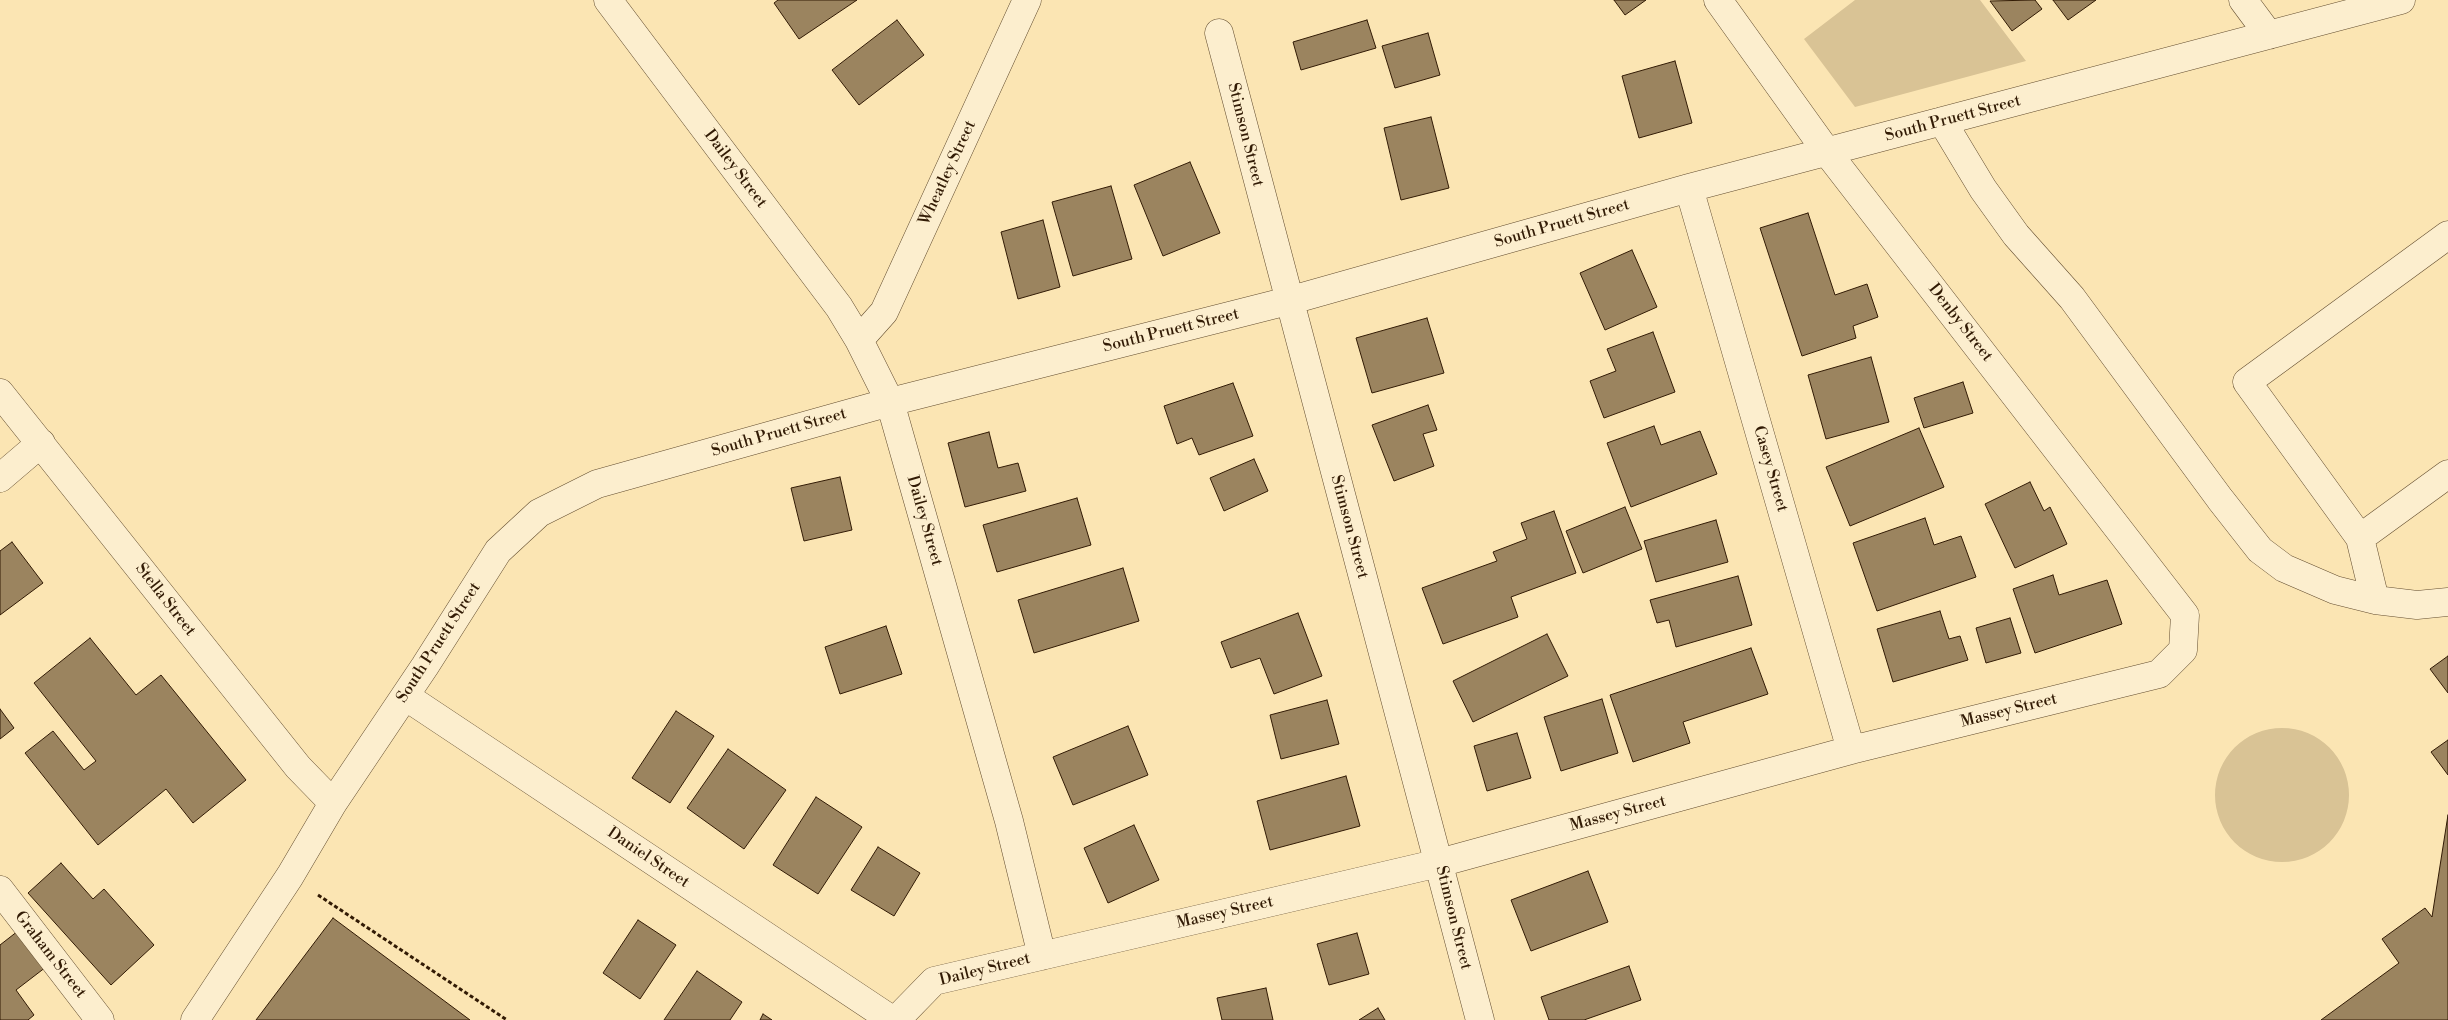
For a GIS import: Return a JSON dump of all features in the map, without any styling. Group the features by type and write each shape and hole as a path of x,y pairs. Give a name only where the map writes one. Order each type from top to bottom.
{"street":[{"name":"Dailey Street","path":"608,0 839,307 859,340 890,402 1009,821 1042,956 934,981 896,1020"},
{"path":"1001,0 1022,11"},
{"name":"Denby Street","path":"1718,0 1827,152 2185,615 2183,650"},
{"path":"2243,0 2269,35"},
{"name":"South Pruett Street","path":"195,1020 290,876 333,804 498,551 539,513 597,484 890,402 1288,301 1689,188 2401,0"},
{"name":"Wheatley Street","path":"859,340 884,312 1022,11"},
{"name":"Stimson Street","path":"1219,33 1288,301 1480,1020"},
{"path":"1942,121 1983,189 2016,235 2072,298 2220,499 2260,550 2284,568 2335,590 2375,600 2417,605 2448,602"},
{"name":"Casey Street","path":"1689,188 1851,750"},
{"path":"2375,600 2360,538 2247,382 2448,235"},
{"name":"Stella Street","path":"0,393 298,767 333,804"},
{"path":"0,478 41,443"},
{"path":"2360,538 2448,474"},
{"name":"Massey Street","path":"1042,956 1439,863 1851,750 2159,674 2183,650"},
{"name":"Daniel Street","path":"405,696 892,1020"},
{"name":"Graham Street","path":"0,890 100,1020"}],"path":[{"path":"290,876 507,1020"}],"shaded area":[{"path":"1855,0 1980,0 2026,61 1855,107 1804,39"},
{"path":"2282,728 2307,734 2329,748 2343,770 2349,795 2343,820 2329,842 2307,856 2282,862 2257,856 2235,842 2221,820 2215,795 2221,770 2235,748 2257,734"}],"building":[{"path":"778,0 857,0 799,39 774,3"},
{"path":"1614,0 1646,0 1625,15"},
{"path":"2035,0 2042,9 2012,31 1990,1"},
{"path":"2053,0 2096,0 2068,20"},
{"path":"897,20 924,55 859,105 832,70"},
{"path":"1367,20 1376,48 1301,70 1293,42"},
{"path":"1428,33 1440,75 1395,88 1382,46"},
{"path":"1675,61 1692,123 1639,138 1622,76"},
{"path":"1431,117 1449,188 1401,200 1384,128"},
{"path":"1190,162 1220,233 1163,256 1134,185"},
{"path":"1111,186 1132,259 1073,276 1052,202"},
{"path":"1808,213 1835,295 1867,284 1878,317 1853,326 1856,338 1802,356 1760,228"},
{"path":"1043,220 1060,287 1018,299 1001,232"},
{"path":"1632,250 1657,307 1605,330 1580,273"},
{"path":"1427,318 1444,373 1372,393 1356,338"},
{"path":"1653,332 1675,392 1604,418 1590,381 1616,371 1607,349"},
{"path":"1871,357 1889,422 1826,439 1808,375"},
{"path":"1963,382 1973,413 1924,428 1914,398"},
{"path":"1233,383 1253,436 1199,455 1192,438 1177,444 1164,406"},
{"path":"1428,405 1437,430 1423,434 1434,466 1394,481 1372,425"},
{"path":"1654,426 1661,445 1700,431 1717,474 1631,507 1607,443"},
{"path":"1919,428 1944,487 1850,526 1826,467"},
{"path":"989,432 998,468 1018,463 1026,491 965,507 948,443"},
{"path":"1254,459 1268,491 1224,511 1210,478"},
{"path":"840,477 852,530 804,541 791,488"},
{"path":"2030,482 2044,511 2050,507 2067,544 2015,568 1985,504"},
{"path":"1077,498 1091,545 997,572 983,525"},
{"path":"1625,507 1642,549 1583,573 1566,531"},
{"path":"1554,511 1576,573 1511,597 1518,617 1443,644 1422,588 1497,561 1493,552 1527,539 1521,523"},
{"path":"1925,518 1934,545 1961,536 1976,577 1877,611 1853,543"},
{"path":"1716,520 1728,562 1656,582 1644,541"},
{"path":"12,542 43,583 0,615 0,551"},
{"path":"1123,568 1139,621 1034,653 1018,600"},
{"path":"2053,575 2059,595 2107,580 2122,624 2035,653 2013,589"},
{"path":"1738,576 1752,625 1676,647 1669,620 1657,623 1650,600"},
{"path":"1940,611 1949,639 1960,636 1968,660 1893,682 1877,629"},
{"path":"1298,613 1322,676 1274,694 1260,658 1231,668 1221,642"},
{"path":"2010,618 2021,653 1986,663 1976,628"},
{"path":"886,626 902,674 840,694 825,647"},
{"path":"1547,634 1568,676 1473,722 1453,681"},
{"path":"90,638 136,695 161,675 246,780 193,823 166,789 98,845 25,753 53,731 84,770 96,761 34,683"},
{"path":"1751,648 1768,694 1683,722 1690,743 1633,762 1610,695"},
{"path":"2448,656 2448,693 2430,669"},
{"path":"1602,699 1618,753 1561,771 1544,717"},
{"path":"1327,700 1339,744 1281,759 1270,715"},
{"path":"0,709 14,728 0,739"},
{"path":"676,711 714,736 670,803 632,778"},
{"path":"1128,726 1148,775 1073,805 1053,757"},
{"path":"1517,733 1531,778 1487,791 1474,746"},
{"path":"2448,740 2448,775 2431,752"},
{"path":"728,749 786,790 744,849 687,808"},
{"path":"1346,776 1360,826 1270,850 1257,801"},
{"path":"816,797 862,827 818,894 773,865"},
{"path":"2448,815 2448,1020 2321,1020 2399,963 2382,939 2425,908 2432,917"},
{"path":"1134,825 1159,880 1108,903 1084,848"},
{"path":"878,847 920,873 894,916 851,890"},
{"path":"61,863 93,899 104,889 154,945 111,985 28,893"},
{"path":"1588,871 1608,922 1531,951 1511,900"},
{"path":"333,918 470,1020 256,1020"},
{"path":"638,920 676,945 640,999 603,973"},
{"path":"18,931 46,967 16,990 34,1015 28,1020 0,1020 0,945"},
{"path":"1357,933 1369,974 1329,985 1317,944"},
{"path":"1629,966 1641,1000 1584,1020 1549,1020 1541,997"},
{"path":"697,971 742,1002 730,1020 664,1020"},
{"path":"1266,988 1273,1020 1222,1020 1217,998"},
{"path":"1378,1008 1385,1020 1359,1020"},
{"path":"763,1014 772,1020 760,1020"}]}
